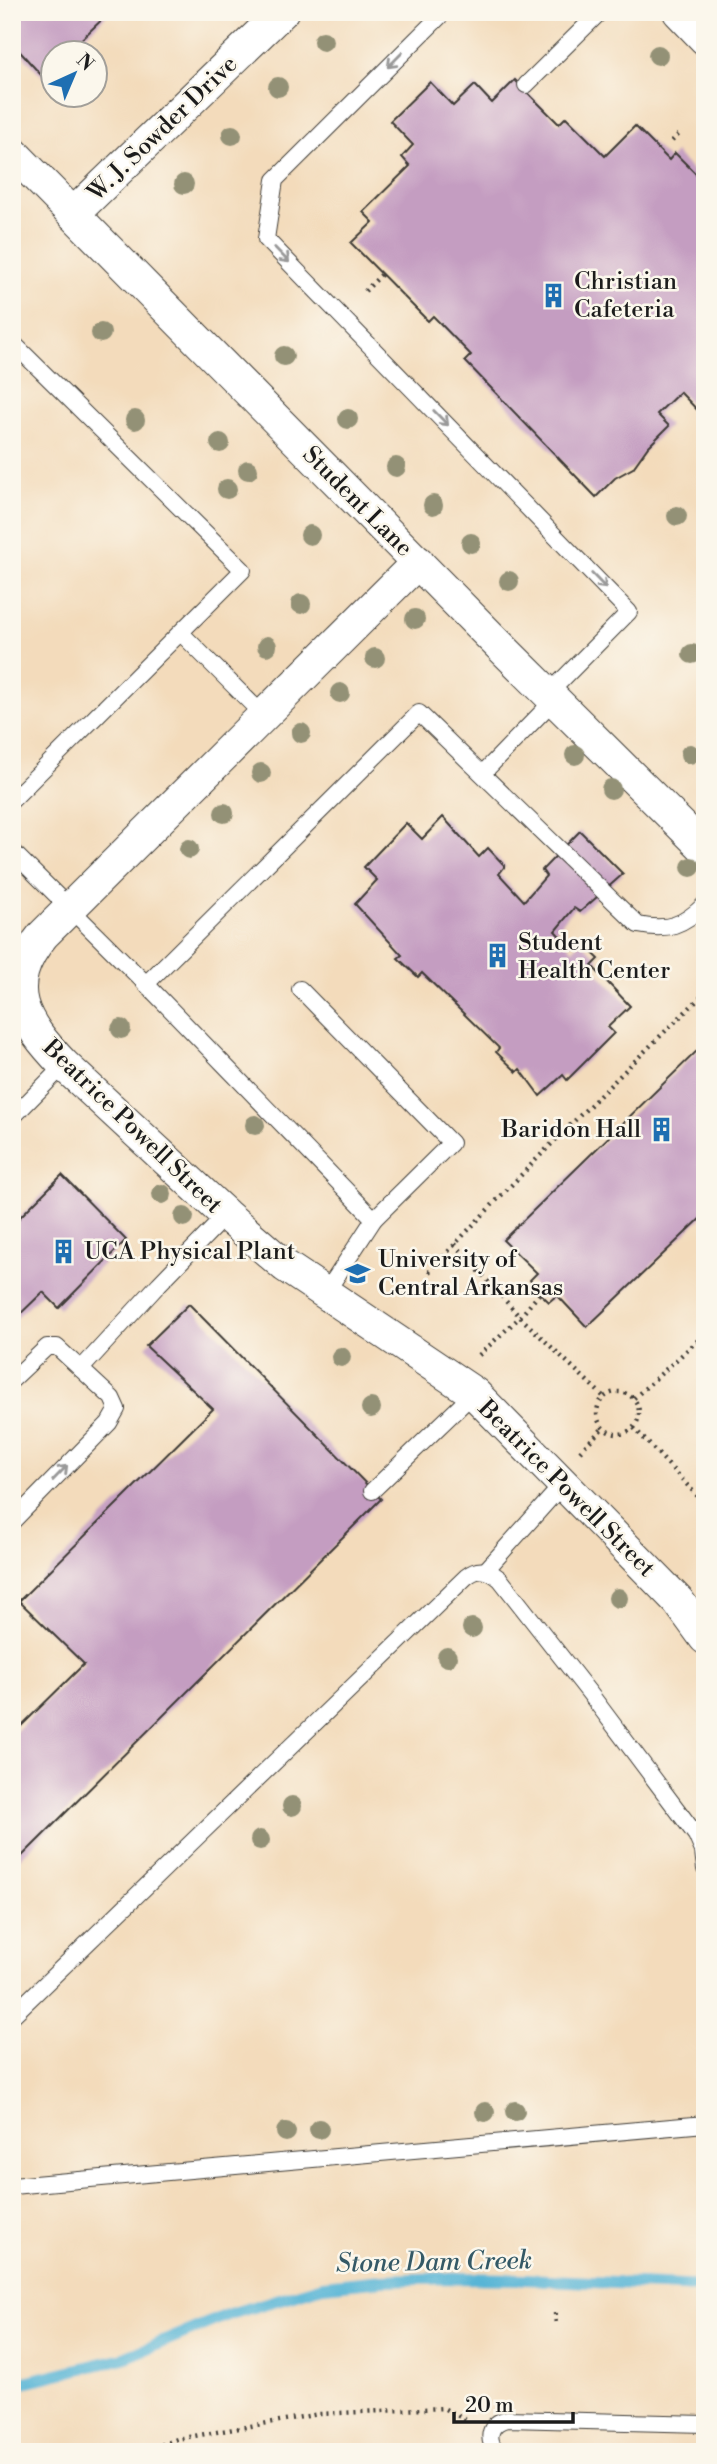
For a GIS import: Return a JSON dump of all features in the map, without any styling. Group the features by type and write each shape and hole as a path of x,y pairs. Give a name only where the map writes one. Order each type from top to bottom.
{"street":[{"name":"W. J. Sowder Drive","path":"73,214 282,12"},
{"path":"679,12 705,39"},
{"name":"Student Lane","path":"12,152 705,849"},
{"name":"Beatrice Powell Street","path":"418,562 69,908 28,953 20,987 22,1005 29,1023 64,1065 285,1266 372,1323 472,1379 563,1484 678,1601 705,1638"}],"lane":[{"path":"443,12 275,180 266,239 629,612 483,773"},
{"path":"526,85 600,12"},
{"path":"12,342 243,570 12,800"},
{"path":"181,632 263,715"},
{"path":"146,984 419,713 638,925 659,929 676,925 694,915 705,904"},
{"path":"12,851 146,984 374,1219"},
{"path":"300,989 452,1143 374,1219 325,1294"},
{"path":"12,1118 64,1065"},
{"path":"81,1369 226,1215"},
{"path":"12,1380 41,1351 50,1346 61,1348 115,1402 117,1413 12,1522"},
{"path":"372,1491 472,1379"},
{"path":"12,2016 466,1577 472,1572 486,1570 563,1484"},
{"path":"486,1570 500,1579 524,1609 696,1835 703,1851 705,1869"},
{"path":"12,2186 705,2124"},
{"path":"497,2452 490,2441 490,2433 494,2426 508,2419 705,2424"}],"path":[{"path":"672,141 680,133"},
{"path":"365,291 382,274"},
{"path":"429,1272 594,1100 705,993"},
{"path":"455,1244 520,1317 604,1397"},
{"path":"472,1379 540,1293"},
{"path":"634,1398 705,1334"},
{"path":"617,1392 634,1398 640,1415 634,1428 622,1434 608,1432 603,1428 597,1416 597,1409 604,1397 617,1392"},
{"path":"580,1451 603,1428"},
{"path":"634,1428 705,1504"},
{"path":"555,2313 556,2325"},
{"path":"142,2452 177,2438 319,2414 443,2408 490,2433"}],"building":[{"path":"12,12 110,12 83,38 38,38 38,72 12,43"},
{"name":"Christian Cafeteria","path":"515,80 559,124 566,117 605,156 635,126 669,160 675,153 705,183 705,368 700,372 705,377 705,418 680,392 657,414 669,426 648,447 633,468 615,478 596,497 465,361 471,355 433,316 428,321 351,243 373,222 363,212 410,166 402,157 413,145 390,121 430,82 453,106 475,85 492,103"},
{"name":"Student Health Center","path":"443,817 479,857 488,848 505,866 499,874 524,901 546,876 542,870 580,831 623,874 580,912 574,908 555,931 573,950 580,941 599,959 592,966 630,1006 608,1027 614,1033 567,1080 563,1075 540,1096 520,1069 517,1072 496,1052 499,1048 422,973 418,977 398,958 402,955 355,904 377,880 364,867 406,823 422,839"},
{"name":"Baridon Hall","path":"705,1043 705,1214 587,1327 557,1295 549,1302 540,1293 530,1280 537,1273 503,1240"},
{"name":"UCA Physical Plant","path":"62,1175 126,1240 59,1308 43,1292 12,1322 12,1225"},
{"path":"189,1304 381,1499 12,1866 12,1735 84,1664 19,1601 213,1409 146,1346"}],"waterway":[{"name":"Stone Dam Creek","path":"12,2385 124,2358 230,2314 323,2286 382,2280 452,2278 705,2287"}],"place":[{"name":"Christian Cafeteria","path":"554,295"},
{"name":"Student Health Center","path":"498,956"},
{"name":"Baridon Hall","path":"661,1129"},
{"name":"UCA Physical Plant","path":"64,1251"},
{"name":"University of Central Arkansas","path":"358,1273"}]}
